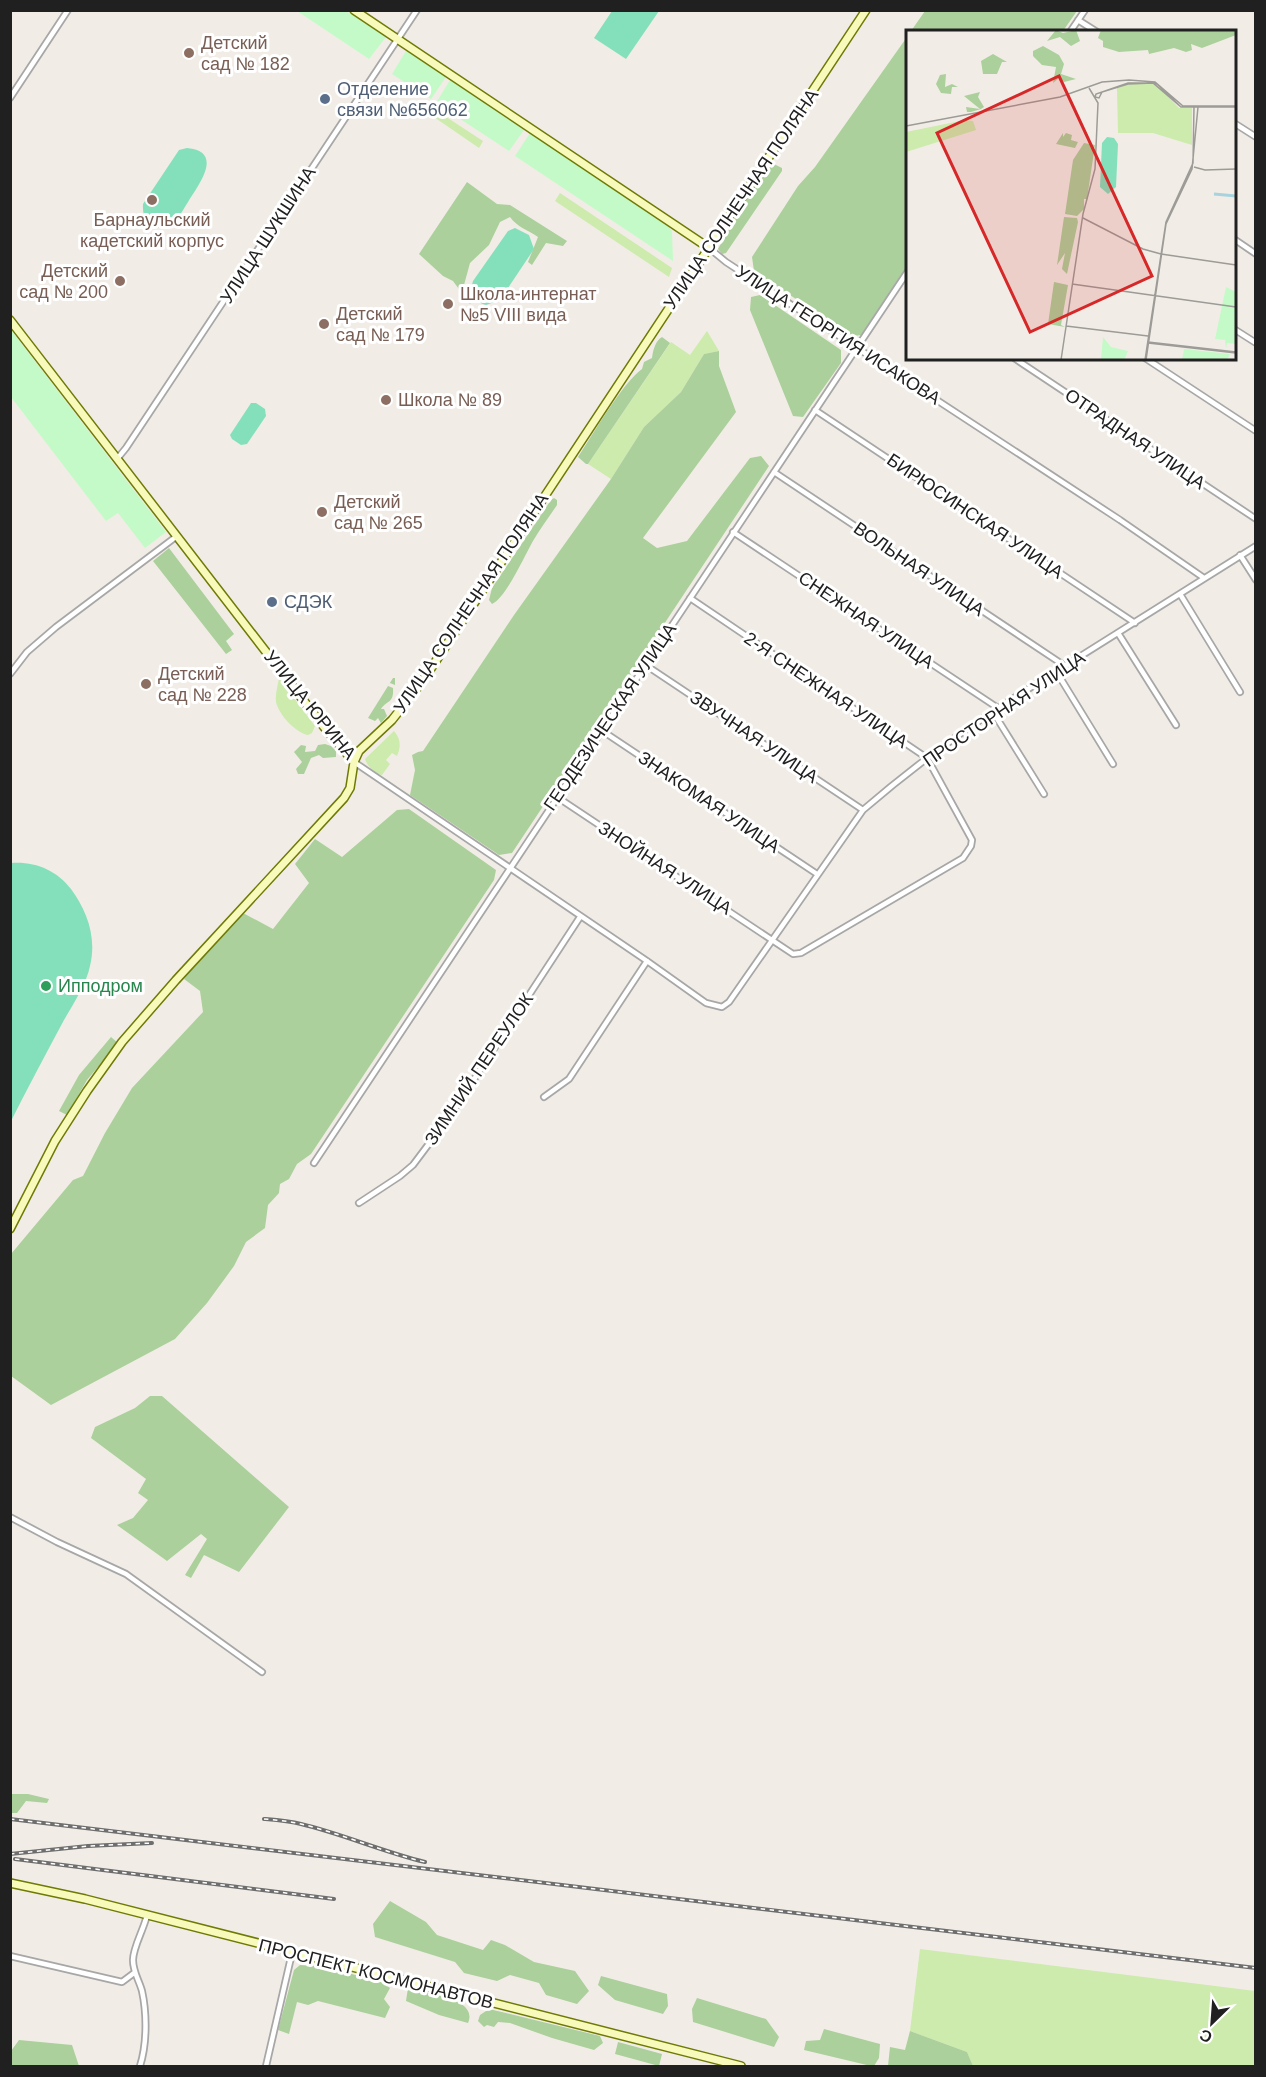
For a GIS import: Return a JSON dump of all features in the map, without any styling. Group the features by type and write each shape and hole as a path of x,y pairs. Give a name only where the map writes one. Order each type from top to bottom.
{"street":[{"path":"10,98 68,10"},
{"name":"УЛИЦА ГЕОРГИЯ ИСАКОВА","path":"354,10 732,265 1120,520 1204,578"},
{"name":"УЛИЦА ШУКШИНА","path":"117,459 196,345 417,10"},
{"name":"УЛИЦА СОЛНЕЧНАЯ ПОЛЯНА","path":"10,1229 55,1141 122,1042 168,988 344,798 359,751 392,720 422,682 866,10"},
{"path":"1071,30 1085,10"},
{"path":"1078,20 1094,30"},
{"path":"1236,124 1256,137"},
{"path":"1236,240 1256,254"},
{"name":"ГЕОДЕЗИЧЕСКАЯ УЛИЦА","path":"314,1163 644,664 906,274"},
{"path":"900,283 906,287"},
{"name":"УЛИЦА ЮРИНА","path":"10,320 324,727 354,762 706,1003 722,1007 729,1002"},
{"path":"1236,330 1256,343"},
{"name":"ОТРАДНАЯ УЛИЦА","path":"1017,360 1256,519"},
{"path":"1148,360 1256,432"},
{"name":"БИРЮСИНСКАЯ УЛИЦА","path":"815,410 1135,623"},
{"name":"ВОЛЬНАЯ УЛИЦА","path":"774,472 1065,666"},
{"name":"СНЕЖНАЯ УЛИЦА","path":"733,532 998,708"},
{"path":"10,674 27,652 47,634 177,536"},
{"name":"ПРОСТОРНАЯ УЛИЦА","path":"729,1002 863,810 927,758 998,708 1256,546"},
{"path":"1240,555 1256,580"},
{"path":"1180,594 1240,692"},
{"name":"2-Я СНЕЖНАЯ УЛИЦА","path":"690,598 927,758 972,840 963,858"},
{"path":"1118,633 1176,725"},
{"name":"ЗВУЧНАЯ УЛИЦА","path":"644,664 863,810"},
{"path":"1056,671 1113,764"},
{"path":"993,712 1044,794"},
{"name":"ЗНАКОМАЯ УЛИЦА","path":"601,730 818,874"},
{"name":"ЗНОЙНАЯ УЛИЦА","path":"557,797 793,954 801,953 963,858"},
{"name":"ЗИМНИЙ ПЕРЕУЛОК","path":"359,1203 413,1165 452,1113 580,916"},
{"path":"544,1097 569,1079 646,961"},
{"path":"10,1517 126,1574 262,1672"},
{"name":"ПРОСПЕКТ КОСМОНАВТОВ","path":"10,1883 147,1915 741,2067"},
{"path":"140,2067 145,2025 142,1992 140,1982 134,1973 133,1958 147,1915"},
{"path":"266,2067 292,1953"},
{"path":"10,1956 122,1982 134,1973"}],"green space":[{"path":"925,10 1077,11 1064,30 912,30"},
{"path":"297,11 346,11 386,37 369,59"},
{"path":"612,11 659,11 626,59 594,38"},
{"path":"906,38 906,269 863,335 851,336 754,271 752,257 798,186 815,167"},
{"path":"406,51 446,77 431,99 392,74"},
{"path":"450,80 524,130 509,151 436,103"},
{"path":"434,109 483,141 479,148 431,115"},
{"path":"530,133 669,227 672,231 673,261 515,156"},
{"path":"187,148 203,154 206,159 205,173 176,219 168,227 162,229 150,223 145,217 143,204 179,150"},
{"path":"772,163 782,168 782,171 726,253 722,254 718,249 737,214"},
{"path":"467,182 497,204 510,205 567,241 563,246 546,243 532,265 528,262 538,237 519,226 510,217 500,222 489,245 470,263 464,285 472,301 470,304 453,281 443,276 419,254"},
{"path":"560,193 672,268 669,277 555,201"},
{"path":"515,228 529,235 534,249 500,300 486,305 482,304 472,294 473,281 508,231"},
{"path":"760,295 841,350 841,363 803,417 793,416 750,310 751,297"},
{"path":"11,330 166,532 145,548 118,513 106,521 11,397"},
{"path":"707,331 719,351 704,354 681,392 644,427 611,479 588,464 671,342 690,355"},
{"path":"662,337 670,343 586,464 578,457 617,397 642,369 644,362 652,358 656,344"},
{"path":"719,351 719,366 736,412 643,538 657,548 687,541 750,458 761,456 769,466 512,853 499,855 410,795 415,770 412,755 423,751 514,615 611,479 644,427 681,392 704,354"},
{"path":"251,403 256,403 265,409 266,416 247,444 241,445 230,435"},
{"path":"554,498 557,500 557,505 533,541 509,585 492,604 489,600 492,588"},
{"path":"169,548 234,634 226,641 232,650 226,654 153,561"},
{"path":"279,678 315,726 312,733 308,735 298,731 278,707 276,693"},
{"path":"393,678 395,678 395,685 390,683 388,686"},
{"path":"388,686 393,688 390,701 381,709 384,709 387,716 381,723 378,718 375,721 368,718"},
{"path":"394,731 400,746 397,756 392,753 386,760 390,764 382,775 372,769 365,759"},
{"path":"325,744 336,751 336,757 323,758 319,755 311,758 304,774 298,774 296,769 302,762 294,752 301,745 306,746 305,752 315,751 318,745"},
{"path":"409,809 496,870 494,880 311,1154 297,1164 289,1179 280,1184 279,1193 268,1205 265,1228 246,1242 234,1266 207,1303 175,1339 51,1405 11,1376 11,1254 73,1180 83,1176 132,1088 203,1012 200,991 184,979 195,964 243,913 273,929 309,883 295,864 315,839 342,857 397,810"},
{"name":"Ипподром","path":"11,863 36,865 52,872 65,882 77,897 86,915 91,935 92,955 83,986 11,1121"},
{"path":"111,1037 118,1043 87,1080 67,1115 59,1111 79,1075"},
{"path":"150,1396 162,1396 289,1507 239,1572 204,1555 191,1578 185,1575 207,1539 201,1534 167,1561 117,1525 133,1518 148,1500 138,1493 146,1479 91,1438 95,1427 135,1408"},
{"path":"11,1794 28,1794 49,1799 47,1803 26,1801 17,1813 11,1813"},
{"path":"390,1901 426,1922 437,1935 483,1950 491,1940 505,1945 534,1962 575,1971 589,1991 577,2004 546,1995 539,1983 510,1975 497,1981 464,1973 455,1962 375,1937 373,1924"},
{"path":"920,1949 1255,1991 1255,2066 973,2066 967,2052 910,2031"},
{"path":"300,1965 327,1967 384,1983 390,1988 384,1999 390,2007 385,2018 318,2001 308,2005 297,2002 289,2034 278,2030 294,1970"},
{"path":"601,1976 667,1994 668,2006 663,2014 615,2000 598,1985"},
{"path":"408,1988 459,2002 466,2008 469,2015 468,2023 439,2015 406,2001"},
{"path":"697,1998 766,2019 779,2037 774,2047 693,2022 692,2009"},
{"path":"489,2009 600,2036 603,2043 594,2050 510,2023 498,2022 494,2027 487,2025 484,2027 478,2021 480,2015"},
{"path":"824,2029 880,2044 879,2058 874,2066 804,2050 806,2041 820,2040"},
{"path":"910,2031 967,2052 973,2066 888,2066 890,2047 905,2050"},
{"path":"19,2040 72,2045 79,2066 11,2066 11,2051"},
{"path":"618,2042 662,2054 659,2066 615,2054"}],"railway":[{"path":"10,1819 1256,1968"},
{"path":"264,1819 317,1828 425,1862"},
{"path":"10,1854 88,1846 152,1843"},
{"path":"15,1859 334,1899"}],"place":[{"name":"Детский сад № 182","path":"189,53"},
{"name":"Отделение связи №656062","path":"325,99"},
{"name":"Барнаульский кадетский корпус","path":"152,200"},
{"name":"Детский сад № 200","path":"120,281"},
{"name":"Школа-интернат №5 VIII вида","path":"448,304"},
{"name":"Детский сад № 179","path":"324,324"},
{"name":"Школа № 89","path":"386,400"},
{"name":"Детский сад № 265","path":"322,512"},
{"name":"СДЭК","path":"272,602"},
{"name":"Детский сад № 228","path":"146,684"},
{"name":"Ипподром","path":"46,986"}]}
